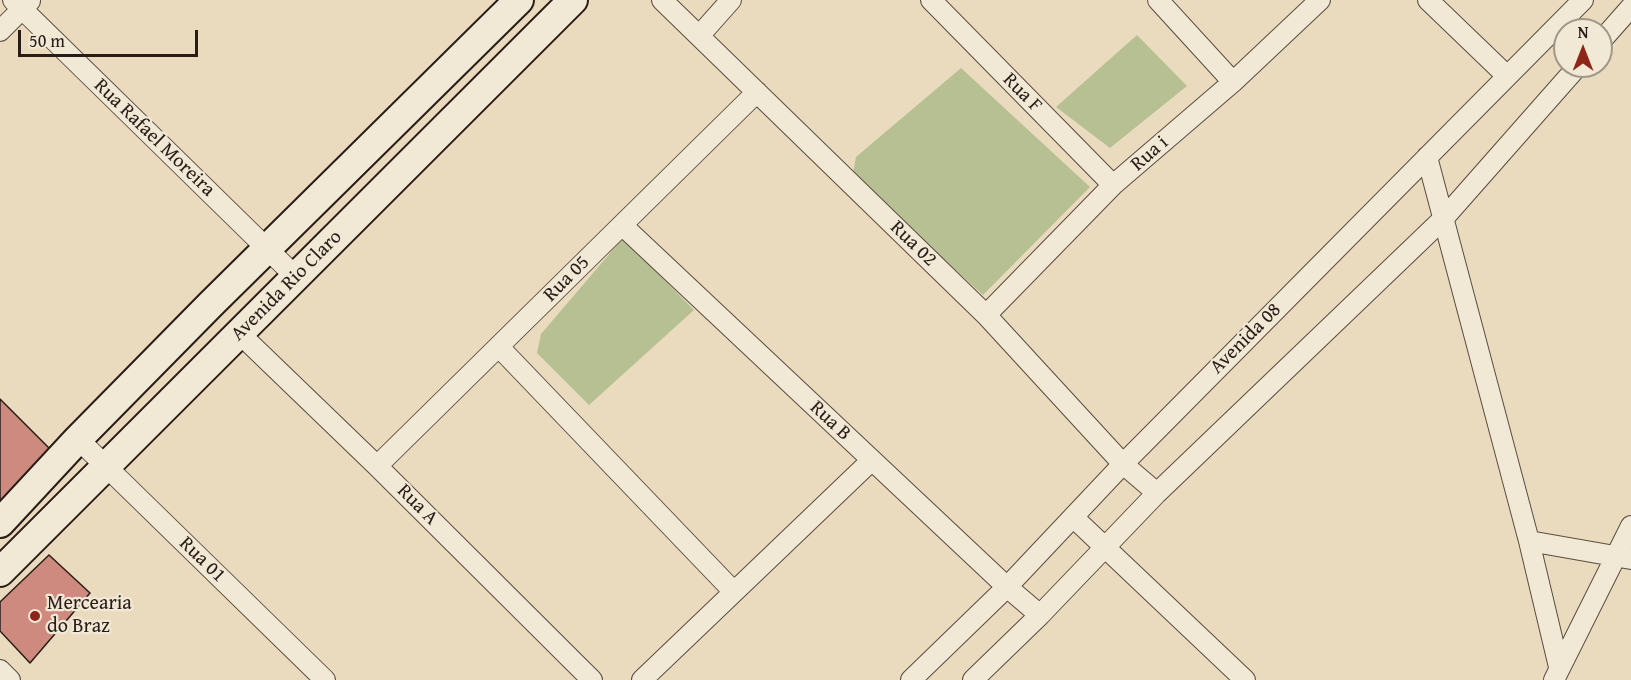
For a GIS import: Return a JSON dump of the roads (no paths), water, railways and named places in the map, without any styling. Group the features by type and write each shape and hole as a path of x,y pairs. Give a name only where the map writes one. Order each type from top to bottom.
{"street":[{"name":"Avenida Rio Claro","path":"0,523 78,439 211,304 519,0"},
{"name":"Avenida Rio Claro","path":"0,572 573,0"},
{"name":"Rua 02","path":"662,0 986,315 1123,464 1157,493"},
{"path":"699,36 731,0"},
{"name":"Rua F","path":"931,0 1113,185"},
{"path":"1158,0 1233,82"},
{"name":"Rua i","path":"986,315 1113,185 1233,82 1320,0"},
{"path":"1428,0 1443,17 1507,76"},
{"name":"Avenida 08","path":"911,680 1007,587 1123,464 1583,0"},
{"name":"Rua Rafael Moreira","path":"22,3 296,277"},
{"path":"0,31 22,3"},
{"path":"1613,27 1631,7"},
{"path":"973,680 1105,549 1157,493 1443,218 1567,78"},
{"name":"Rua 05","path":"377,466 757,92"},
{"path":"1427,157 1529,541 1557,673"},
{"name":"Rua B","path":"622,225 1007,587 1040,615"},
{"name":"Rua A","path":"239,333 377,466 592,680"},
{"path":"499,347 735,592"},
{"name":"Rua 01","path":"78,439 325,680"},
{"path":"642,680 872,460"},
{"path":"1073,517 1245,680"},
{"path":"1557,673 1623,558 1631,526"},
{"path":"1529,541 1623,558"},
{"path":"0,670 10,680"}],"place":[{"name":"Mercearia do Braz","path":"35,616"}]}
